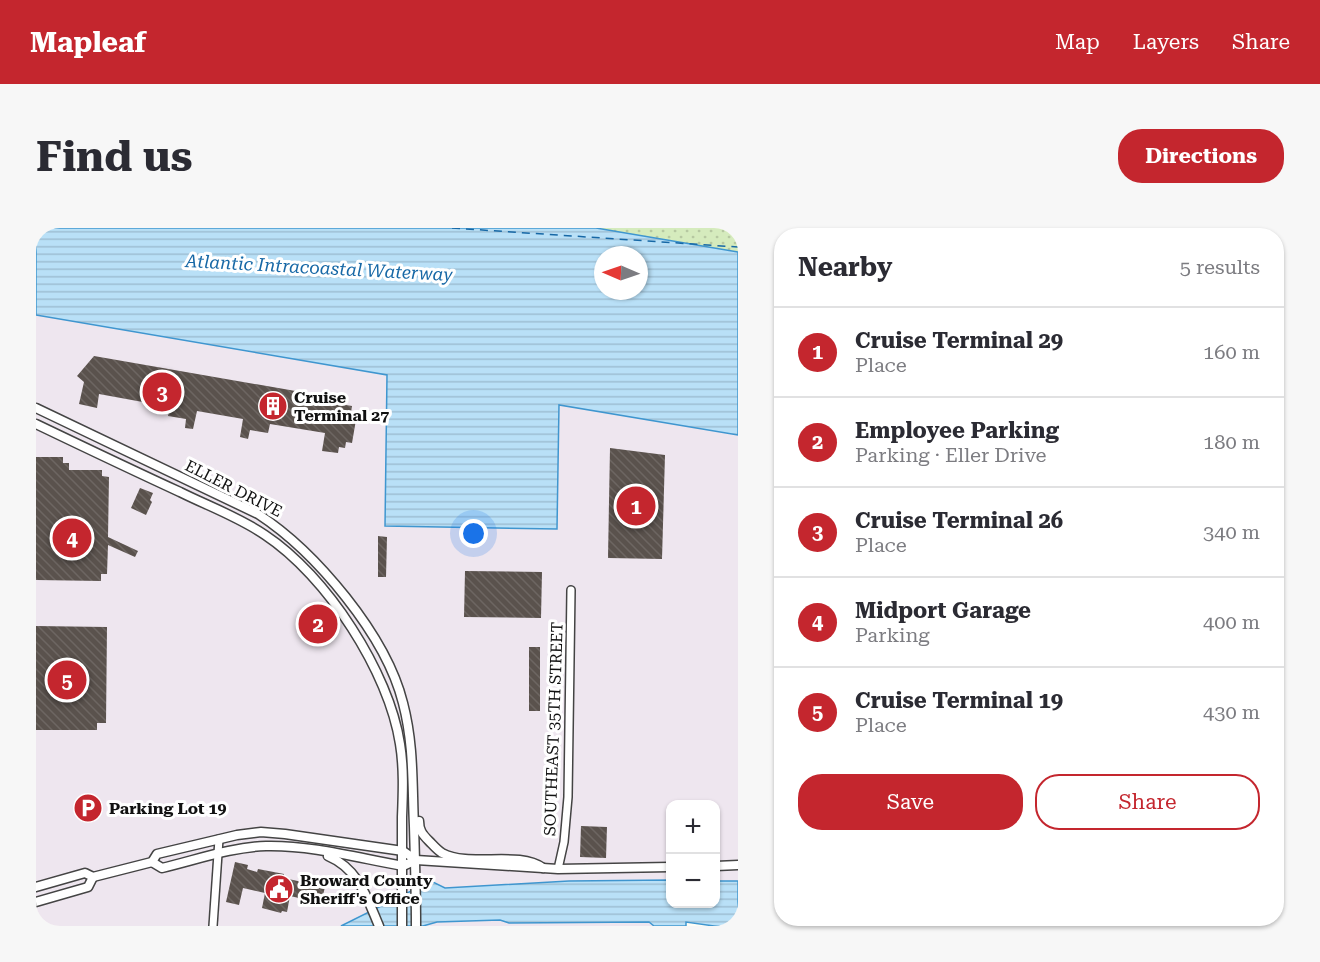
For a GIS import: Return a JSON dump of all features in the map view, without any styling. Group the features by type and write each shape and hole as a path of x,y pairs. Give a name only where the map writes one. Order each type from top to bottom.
{"street":[{"name":"ELLER DRIVE","path":"36,408 258,514 279,528 315,561 364,623 385,659 399,689 406,713 412,748 414,783 416,926"},
{"name":"ELLER DRIVE","path":"36,424 260,531 288,554 326,593 367,654 384,687 398,730 402,755 402,926"},
{"name":"SOUTHEAST 35TH STREET","path":"558,868 564,843 568,797 571,590"},
{"path":"414,783 419,804 419,828 440,852 460,857 534,861 544,868"},
{"path":"36,887 85,873 93,877 152,862 158,854 249,833 273,832 403,851 416,860"},
{"path":"213,926 219,839"},
{"path":"152,862 162,868 244,848 267,846 312,850 403,866 416,860 544,868 666,867"},
{"path":"312,850 340,861 347,867 359,882 379,926"},
{"path":"720,866 738,866"},
{"path":"36,902 88,886 93,877"}],"shaded area":[{"path":"36,315 387,375 386,526 559,405 738,435 738,881 720,881 720,800 666,800 666,880 569,881 445,888 431,881 341,926 36,926"},
{"path":"500,920 509,923 649,922 654,926 423,926 437,922"}],"green space":[{"path":"596,228 738,228 738,252"}],"water":[{"name":"Atlantic Intracoastal Waterway","path":"36,228 596,228 738,252 738,435 559,405 557,529 385,526 387,375 36,315"},
{"path":"666,880 666,908 720,908 720,881 738,881 738,926 714,926 686,922 686,926 654,926 649,922 509,923 500,920 437,922 423,926 341,926 431,881 445,888 569,881"}],"building":[{"path":"94,356 347,400 346,405 352,406 351,413 357,414 352,443 346,442 345,448 339,447 338,453 322,451 325,433 270,424 268,433 250,430 248,439 240,437 243,419 197,411 193,429 185,428 186,419 168,416 170,407 99,394 97,408 79,404 84,382 77,376"},
{"path":"610,448 665,455 662,559 608,558"},
{"path":"36,457 63,457 63,463 69,463 69,470 102,470 102,476 109,477 108,537 138,551 135,557 108,545 107,574 101,574 101,581 36,580"},
{"path":"140,488 153,493 146,515 131,508"},
{"path":"378,536 387,537 386,577 378,577"},
{"path":"465,571 542,572 541,618 464,617"},
{"path":"36,626 107,627 106,723 97,723 97,730 36,730"},
{"path":"529,647 540,647 540,711 529,711"},
{"path":"581,826 607,827 606,858 580,857"},
{"path":"235,862 248,865 247,869 257,872 258,869 284,874 284,878 325,887 321,903 290,896 287,912 282,911 281,913 262,908 265,893 243,888 239,905 226,902"}],"ferry route":[{"path":"452,228 738,247"}],"place":[{"name":"Cruise Terminal 26","path":"162,392"},
{"name":"Cruise Terminal 27","path":"273,406"},
{"name":"Cruise Terminal 29","path":"636,506"},
{"name":"Midport Garage","path":"72,538"},
{"name":"Employee Parking","path":"318,624"},
{"name":"Cruise Terminal 19","path":"67,680"},
{"name":"Parking Lot 19","path":"88,808"},
{"name":"Broward County Sheriff's Office","path":"279,889"}]}
